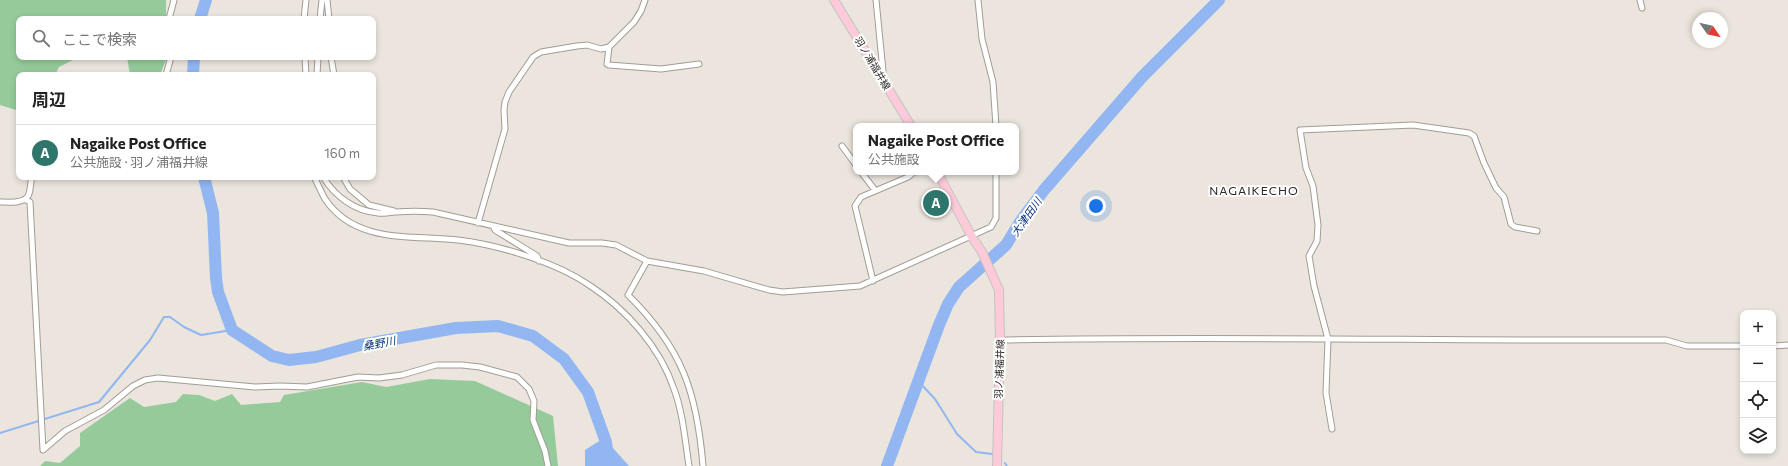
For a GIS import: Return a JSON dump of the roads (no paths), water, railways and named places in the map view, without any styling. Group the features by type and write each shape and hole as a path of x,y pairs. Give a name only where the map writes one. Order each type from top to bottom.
{"main road":[{"name":"羽ノ浦福井線","path":"834,0 909,123"},
{"path":"938,175 972,237"},
{"name":"羽ノ浦福井線","path":"972,237 982,252 999,290 1000,340 997,466"}],"street":[{"path":"171,16 174,0"},
{"path":"304,16 306,0"},
{"path":"320,16 322,0"},
{"path":"327,0 329,16"},
{"path":"478,223 505,129 505,102 509,92 529,63 541,52 577,46 587,46 601,49 609,47 617,41 634,22 641,11 644,0"},
{"path":"876,0 883,71 882,79"},
{"path":"978,0 982,39 993,82 996,123"},
{"path":"1640,0 1642,8"},
{"path":"609,47 607,64 609,65 660,69 699,64"},
{"path":"167,72 170,60"},
{"path":"305,60 306,72"},
{"path":"317,72 318,60"},
{"path":"332,60 334,72"},
{"path":"1332,429 1326,393 1328,339 1314,286 1309,256 1317,241 1318,225 1313,186 1306,168 1300,130 1413,125 1469,133 1474,136 1484,163 1496,188 1504,197 1511,224 1515,227 1537,232"},
{"path":"842,146 853,161"},
{"path":"863,175 875,190"},
{"path":"873,281 854,206 861,197 910,175"},
{"path":"325,180 332,191 347,204 378,213 433,212 569,243 602,243 616,246 647,261 704,271 769,290 783,292 860,286 972,237 991,227 996,218 996,175"},
{"path":"0,202 17,202 26,200 29,196 32,180"},
{"path":"316,180 325,199 336,212 352,224 372,232 390,236 458,240 489,245 539,261 565,272 589,284 610,300 637,326 661,359 674,388 682,419 688,466"},
{"path":"346,180 350,189 369,205 396,212"},
{"path":"26,200 30,202 43,450 66,431 104,410 133,386 145,380 158,378 255,387 280,386 307,388 358,377 379,378 402,375 436,365 462,365 480,366 517,377 529,389 534,401 533,420 548,466"},
{"path":"492,226 495,230 537,256 539,261"},
{"path":"647,261 628,295 659,328 675,352 686,377 699,425 703,466"},
{"path":"1000,340 1112,338 1666,340 1687,346 1740,346"},
{"path":"1776,346 1788,345"}],"water":[{"path":"604,438 629,466 585,466 585,450"}],"waterway":[{"name":"桑野川","path":"201,16 206,0"},
{"name":"大津田川","path":"887,466 939,325 948,304 959,287 1006,245 1020,222 1044,190 1142,77 1219,0"},
{"name":"桑野川","path":"193,72 194,60"},
{"name":"桑野川","path":"205,180 213,213 218,292 232,330 272,356 289,360 316,357 360,345 456,328 498,326 533,336 564,359 588,392 606,442 609,466"},
{"path":"0,433 99,402 150,340 164,317 170,317 184,327 201,335 232,330"},
{"path":"918,381 935,399 957,434 976,452 992,454"}],"place":[{"name":"Nagaike Post Office","path":"936,203"}],"district":[{"name":"NAGAIKECHO","path":"1254,190"}]}
